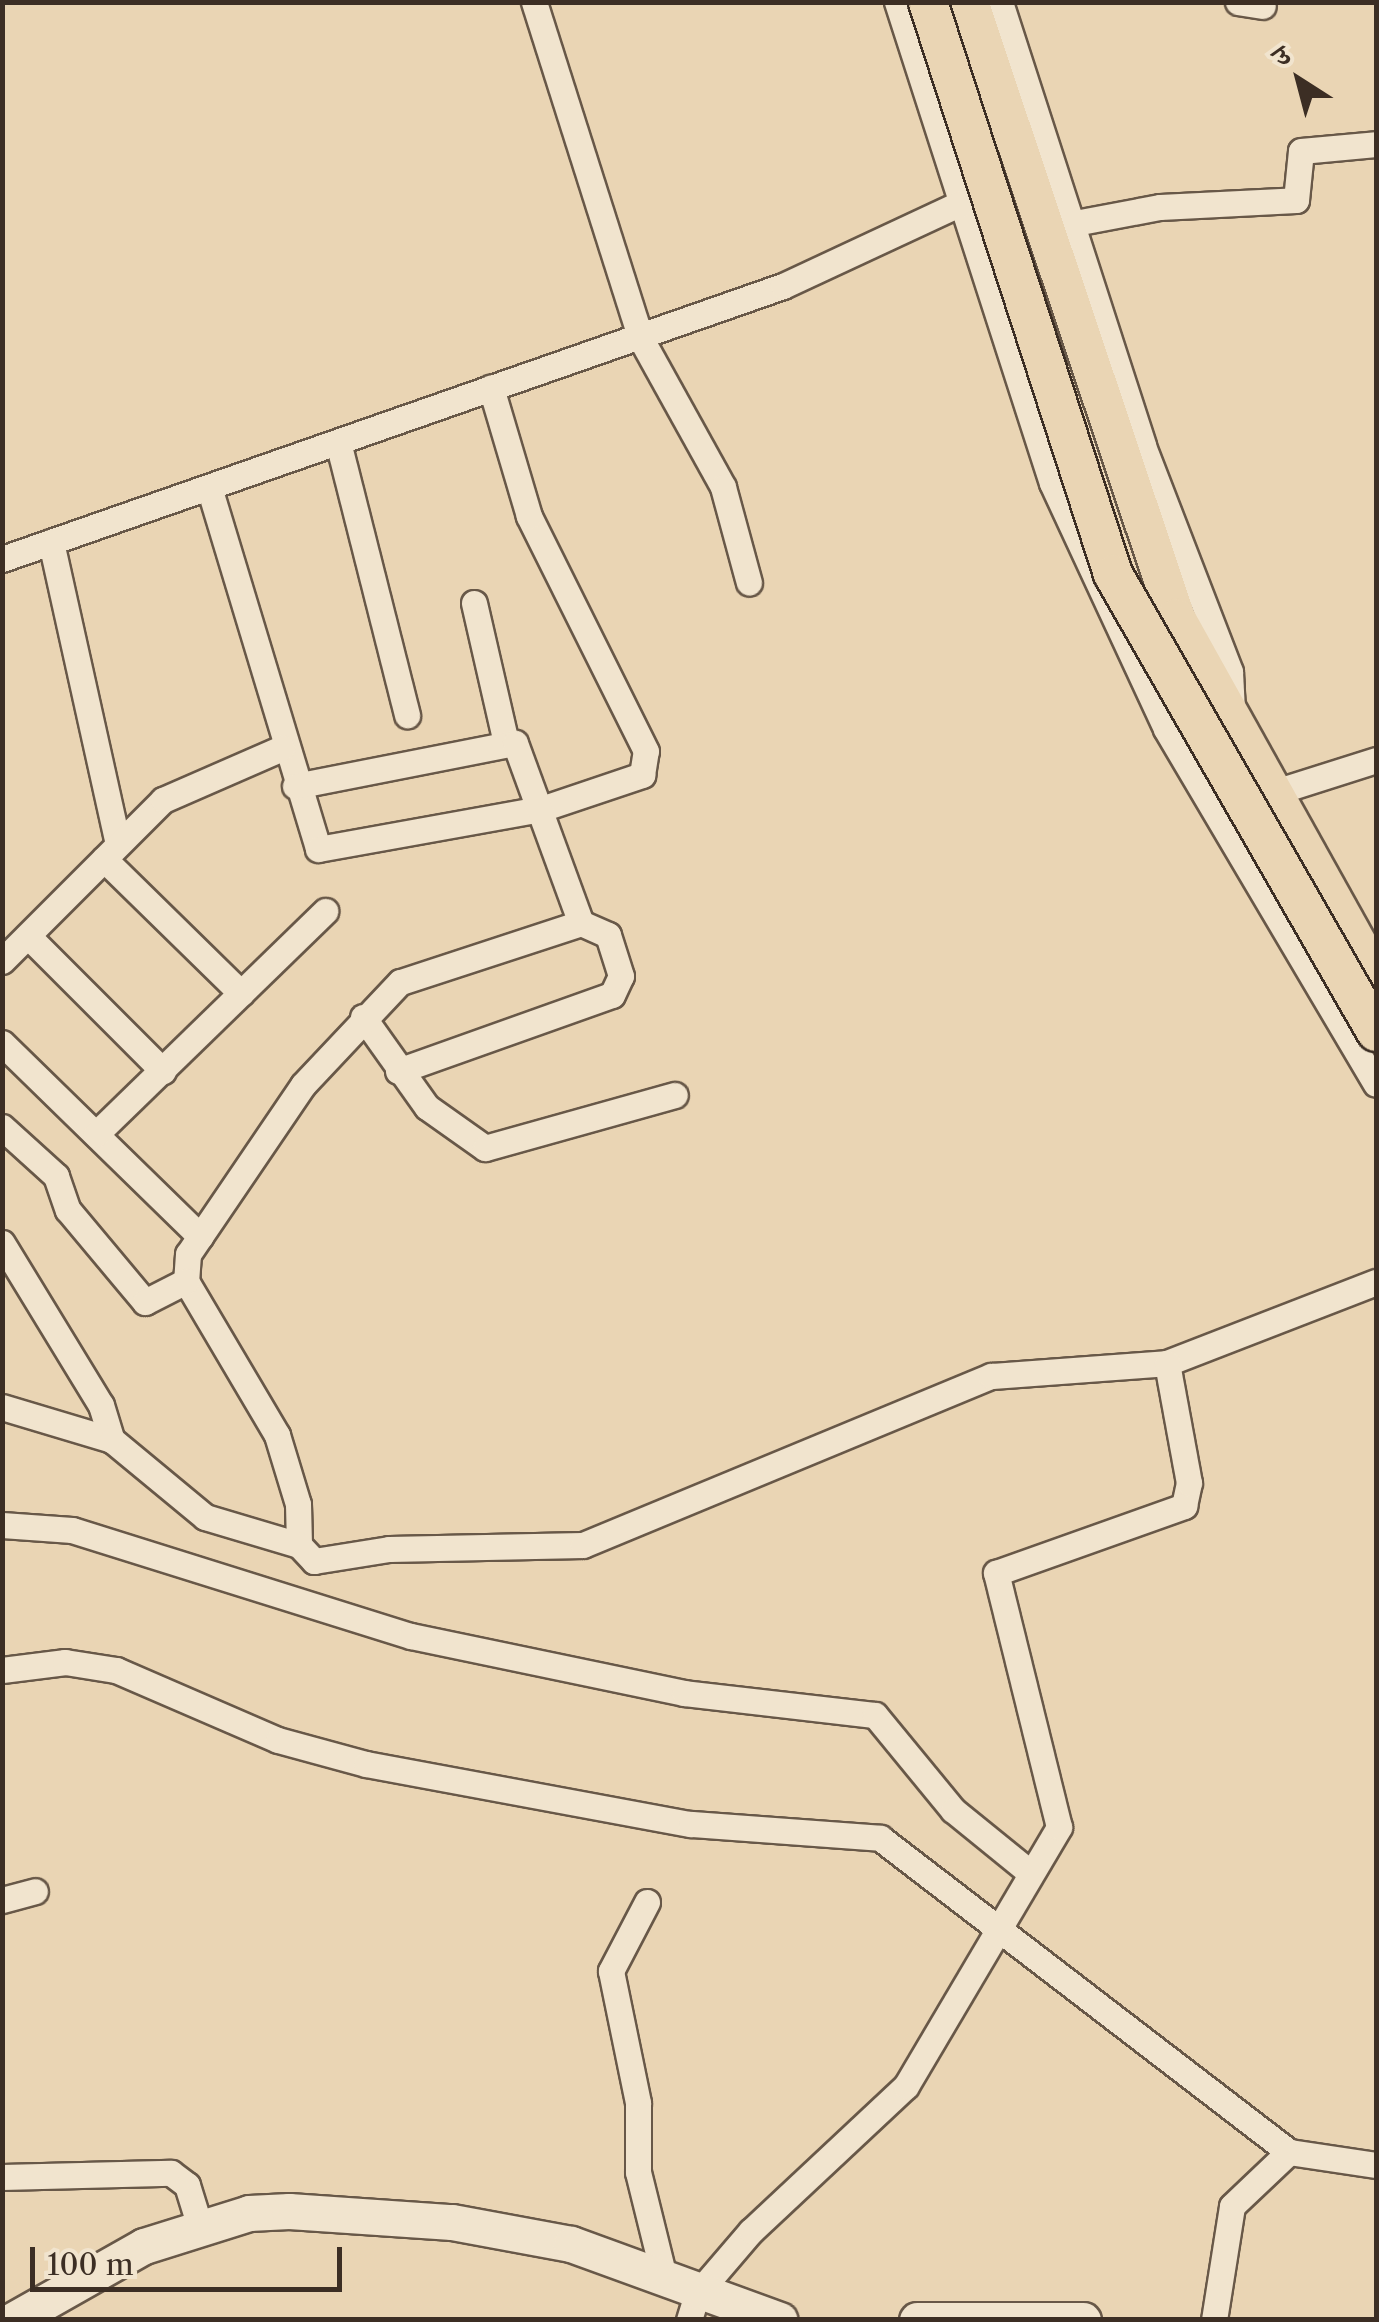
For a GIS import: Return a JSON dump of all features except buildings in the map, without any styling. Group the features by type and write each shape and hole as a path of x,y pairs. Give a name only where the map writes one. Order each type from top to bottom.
{"main road":[{"path":"928,2 1113,574 1376,1032"},
{"path":"969,2 1119,470 1232,729 1376,978"}],"street":[{"path":"534,2 644,335 724,487 749,583"},
{"path":"898,2 1052,484 1181,754 1376,1084"},
{"path":"1000,2 1144,446 1230,672 1232,729 1181,754"},
{"path":"1074,222 1160,206 1296,200 1301,151 1376,144"},
{"path":"2,559 783,286 961,203"},
{"path":"209,487 282,748 325,852 541,809 642,775 649,762 529,516 490,388"},
{"path":"338,442 407,714"},
{"path":"52,542 111,851 241,993"},
{"path":"474,603 506,743"},
{"path":"295,786 506,743 520,749 581,923"},
{"path":"2,961 173,792 282,748"},
{"path":"1270,794 1376,760"},
{"path":"96,1134 324,912"},
{"path":"299,1546 298,1504 277,1435 182,1268 302,1085 363,1017 418,973 581,923 608,934 620,976 612,994 398,1071"},
{"path":"28,936 163,1071"},
{"path":"363,1017 398,1071 449,1125 496,1149 675,1095"},
{"path":"2,1043 200,1236"},
{"path":"2,1127 56,1176 68,1210 136,1295 156,1302 186,1280"},
{"path":"2,1243 101,1406 112,1440"},
{"path":"2,1407 112,1440 205,1517 299,1546 325,1563 389,1549 583,1545 990,1376 1167,1363 1376,1282"},
{"path":"699,2303 751,2230 906,2086 995,1923 1059,1827 996,1573 1184,1506 1189,1483 1167,1363"},
{"path":"2,1524 72,1530 299,1607 429,1640 684,1693 875,1715 953,1810 1025,1875"},
{"path":"2,1670 65,1662 116,1670 278,1740 366,1764 690,1824 789,1835 856,1830 995,1923 1289,2152 1376,2165"},
{"path":"2,1900 35,1891"},
{"path":"647,1902 611,1971 638,2103 638,2172 699,2303"},
{"path":"1214,2320 1232,2206 1289,2152"},
{"path":"2,2177 171,2174 187,2185 200,2227"},
{"path":"13,2320 144,2246 200,2227 289,2211 452,2222 572,2244 699,2303 780,2320"},
{"path":"917,2320 1084,2320"}]}
